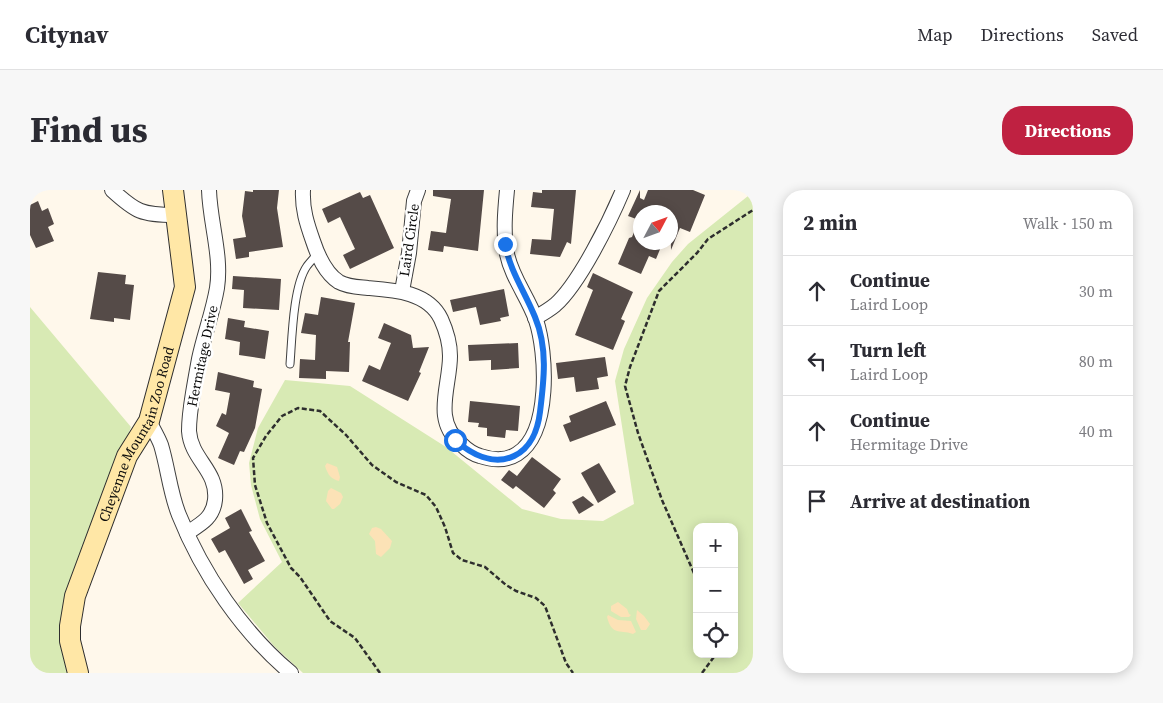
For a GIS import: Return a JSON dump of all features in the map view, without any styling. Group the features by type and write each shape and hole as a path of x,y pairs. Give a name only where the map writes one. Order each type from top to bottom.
{"street":[{"path":"112,190 123,201 138,211 148,214 175,214"},
{"name":"Cheyenne Mountain Zoo Road","path":"78,673 70,641 70,626 75,596 128,456 149,421 185,287 173,190"},
{"name":"Hermitage Drive","path":"187,533 205,522 212,513 216,489 212,476 195,453 189,430 199,358 217,289 218,274 209,190"},
{"path":"303,190 302,203 304,215 317,254 325,268 340,283 351,287 402,291 421,299 433,308 440,318 449,342 450,356 444,419 448,430 455,440 477,455 489,459 504,459 515,455 527,447 534,435 538,422 544,377 541,338 535,318 508,256 504,230 507,190"},
{"name":"Laird Circle","path":"402,291 409,253 414,201 418,190"},
{"path":"535,318 555,305 574,281 605,229 623,190"},
{"path":"149,421 160,444 178,514 207,570 241,621 263,647 291,673"}],"lane":[{"path":"290,364 293,318 301,280 306,267 317,254"}],"path":[{"path":"693,571 662,500 638,433 625,386 630,367 659,291 697,253 708,239 753,210"},
{"path":"380,673 355,638 330,621 300,577 291,568 267,523 255,486 253,458 266,436 282,416 298,408 320,411 346,435 372,465 396,482 426,496 436,507 453,552 457,556 462,560 485,567 506,585 516,591 536,598 545,606 566,663 573,673"},
{"path":"702,673 713,658"}],"green space":[{"path":"753,192 753,673 303,673 274,646 238,603 282,562 260,519 251,485 249,463 258,428 285,380 350,386 446,447 522,509 561,519 603,521 634,504 615,381 624,349 647,298 672,262 688,244"},
{"path":"30,307 131,427 63,606 60,624 70,673 30,673"}],"sand":[{"path":"327,463 337,467 340,477 339,481 332,478 329,474 325,466"},
{"path":"331,488 341,493 343,497 340,504 334,509 326,501 328,491"},
{"path":"372,528 381,529 392,541 390,548 381,557 376,554 375,541 369,534"},
{"path":"618,602 627,609 631,615 629,617 621,617 611,611 611,606"},
{"path":"637,610 650,624 646,630 641,630 636,619"},
{"path":"608,615 618,620 631,621 636,632 633,634 617,631 611,627"}],"building":[{"path":"253,190 279,190 277,208 283,247 249,252 249,257 236,259 233,239 246,237 242,216 245,191 253,192"},
{"path":"433,190 484,190 478,251 444,246 443,252 428,250 431,231 446,233 451,199 433,196"},
{"path":"542,190 576,190 571,244 567,242 560,257 530,254 532,239 551,240 554,209 531,207 533,192 542,193"},
{"path":"640,190 640,198 644,200 648,190 693,190 705,195 690,232 680,228 678,233 678,205 633,205"},
{"path":"360,192 363,198 370,195 394,248 350,269 343,255 355,249 340,217 328,223 322,209"},
{"path":"38,201 42,211 48,208 54,224 48,227 54,241 36,248 30,235 30,205"},
{"path":"633,205 633,218 628,216"},
{"path":"633,235 633,250 660,250 656,259 649,256 641,274 618,264 629,238"},
{"path":"98,272 126,275 125,284 134,285 130,320 114,318 114,322 90,319"},
{"path":"593,273 633,292 621,319 625,321 613,350 575,335 593,290 587,287"},
{"path":"233,276 281,279 279,310 243,308 244,290 232,289"},
{"path":"504,289 509,316 500,318 501,321 480,325 476,307 453,312 450,300"},
{"path":"321,297 355,303 348,342 350,342 349,372 326,371 326,379 299,378 300,359 315,360 316,335 301,333 305,313 318,315"},
{"path":"228,318 245,321 244,327 269,331 265,359 239,355 240,342 225,339"},
{"path":"384,323 411,335 413,348 429,347 419,372 421,373 408,401 362,381 369,365 380,370 391,343 378,338"},
{"path":"518,343 519,368 491,370 491,360 469,361 468,345"},
{"path":"605,357 608,376 597,378 599,389 576,392 574,377 558,379 556,363"},
{"path":"218,372 254,381 253,387 262,389 255,428 244,452 240,451 234,465 218,458 229,433 216,426 222,413 226,415 230,393 215,390"},
{"path":"470,401 520,406 518,431 506,430 505,438 487,436 487,428 478,427 479,423 468,422"},
{"path":"606,401 616,425 570,442 563,425 571,422 569,416"},
{"path":"532,457 561,479 553,490 556,493 544,508 516,486 513,489 501,480 509,470 517,476"},
{"path":"599,463 616,492 598,503 581,473"},
{"path":"583,496 594,505 579,514 572,502"},
{"path":"241,509 252,531 249,532 265,561 248,570 253,579 244,584 225,550 219,553 211,539 230,528 225,518"}],"route":[{"path":"455,440 477,455 489,459 504,459 515,455 527,447 534,435 538,422 544,377 541,338 535,318 513,271 505,244"}]}
